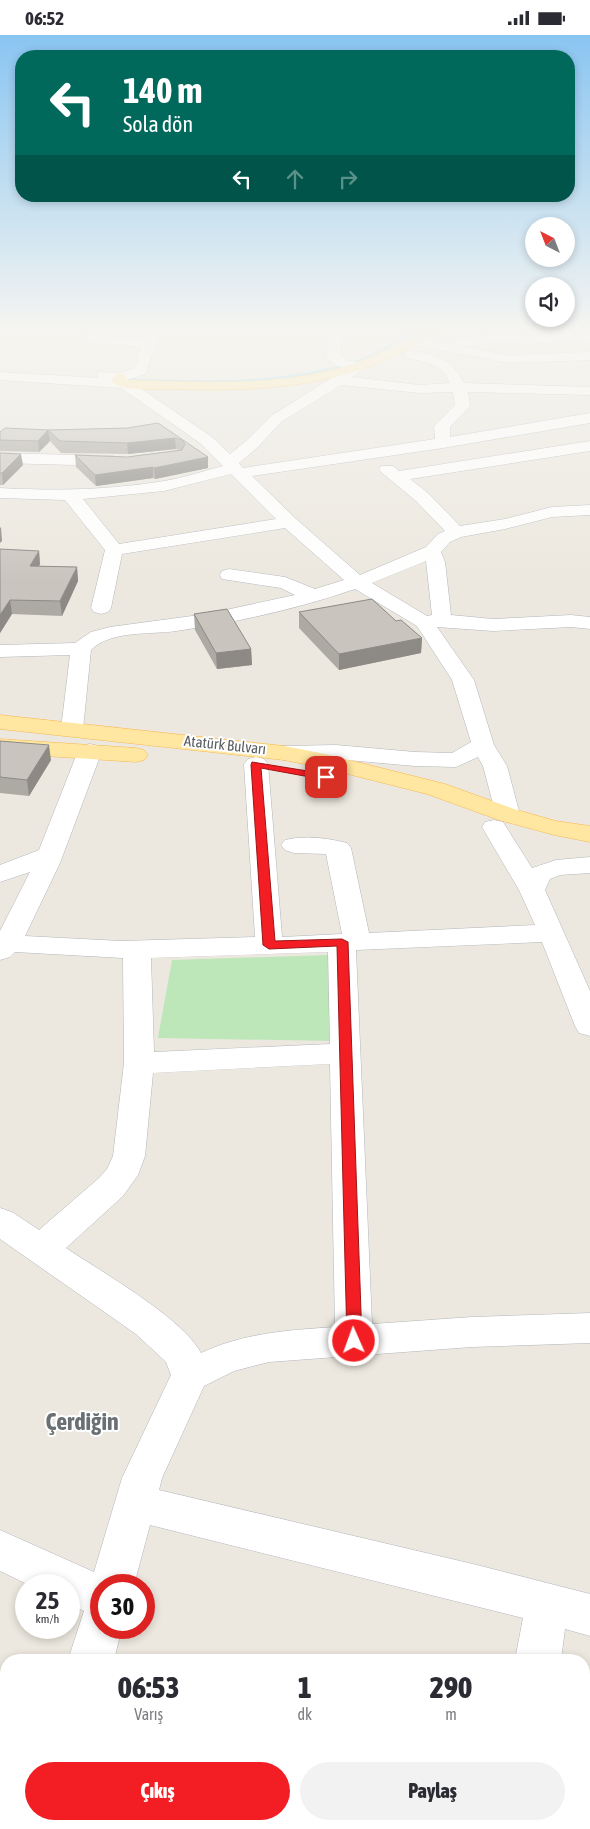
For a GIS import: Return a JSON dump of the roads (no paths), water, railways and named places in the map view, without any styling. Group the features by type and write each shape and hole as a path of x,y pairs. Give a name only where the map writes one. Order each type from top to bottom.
{"main road":[{"name":"Atatürk Bulvarı","path":"0,722 284,753 436,789 501,821 590,834"},
{"name":"Atatürk Bulvarı","path":"0,746 90,751 256,765 326,777 501,821 590,852"}],"street":[{"path":"170,415 206,440 289,522 358,583 433,621 493,625 571,621 590,623"},
{"path":"234,468 252,443 283,415"},
{"path":"443,443 442,426 453,415"},
{"path":"1,494 71,496 112,493 166,486 234,468 365,454 590,418"},
{"path":"155,427 179,421"},
{"path":"398,476 590,445"},
{"path":"365,454 398,476 456,532"},
{"path":"0,457 128,461"},
{"path":"71,496 114,550"},
{"path":"72,729 81,649 85,642 114,632 220,618 314,597 394,570 432,551 444,539 456,532 506,524 552,512 590,510"},
{"path":"114,550 289,522"},
{"path":"101,608 114,550"},
{"path":"432,551 436,562 433,621 463,680 484,745 495,766 501,821 552,933 590,1026"},
{"path":"229,575 285,583 314,597"},
{"path":"0,651 81,649"},
{"path":"284,753 336,752 415,759 456,760 484,745"},
{"path":"90,751 50,855 3,944 137,949 552,933"},
{"path":"256,765 269,945"},
{"path":"294,845 338,848 350,942 346,1053 354,1341"},
{"path":"0,874 50,855"},
{"path":"532,891 539,874 556,868 590,865"},
{"path":"41,1249 111,1187 121,1175 129,1156 139,1063 137,949"},
{"path":"139,1063 346,1053"},
{"path":"0,1221 149,1323 182,1353 190,1375"},
{"path":"115,1574 142,1478 190,1375 226,1358 269,1347 472,1332 590,1328"},
{"path":"135,1503 590,1615"},
{"path":"0,1550 90,1592"},
{"path":"539,1654 547,1604"},
{"path":"93,1654 97,1639"}],"district":[{"name":"Çerdiğin","path":"82,1422"}]}
